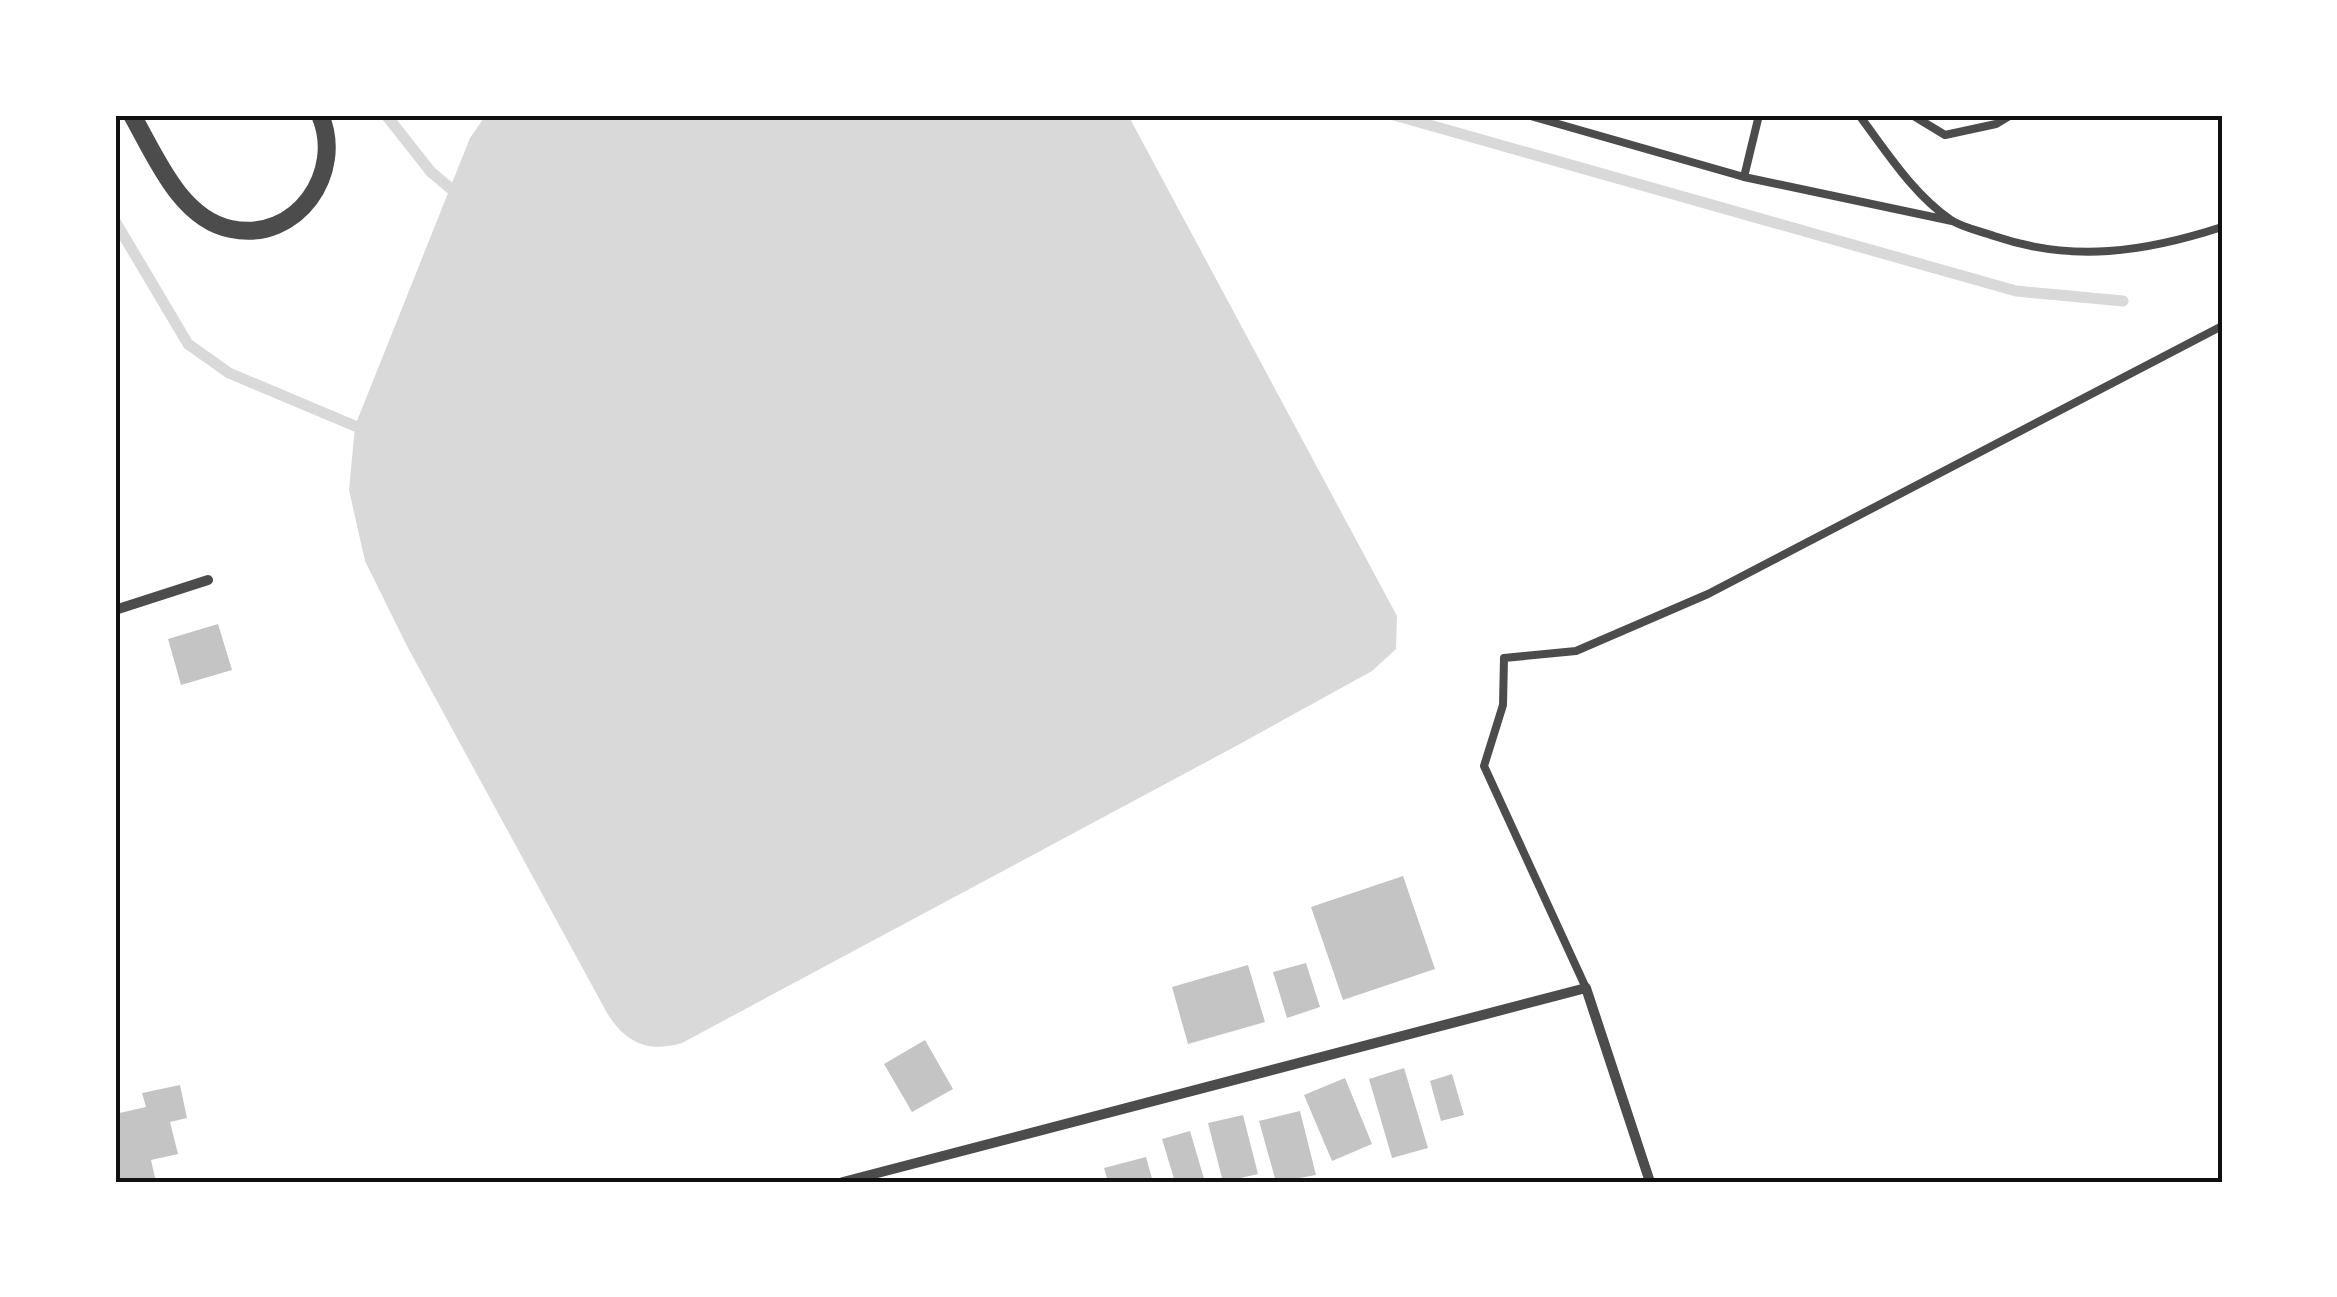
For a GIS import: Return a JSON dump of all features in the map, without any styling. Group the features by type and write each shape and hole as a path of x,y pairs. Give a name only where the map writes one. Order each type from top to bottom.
{"street":[{"path":"132,115 184,200 232,230 267,228 293,217 310,200 328,163 327,131 320,115"},
{"path":"115,610 208,580"},
{"path":"843,1182 1586,988 1650,1182"}],"lane":[{"path":"1528,115 1744,177 1952,221 2017,244 2078,254 2131,252 2222,227"},
{"path":"1744,177 1758,115"},
{"path":"1859,115 1902,174 1952,221"},
{"path":"1912,115 1945,135 1996,124 2011,115"},
{"path":"1586,988 1484,766 1498,729 1504,658 1576,651 1708,594 2222,326"}],"shaded area":[{"path":"486,115 1128,115 1397,616 1396,649 1372,671 1238,745 682,1043 658,1047 638,1043 622,1032 607,1013 407,646 365,561 349,490 355,426 470,138"}],"building":[{"path":"218,624 232,670 181,685 168,639"},
{"path":"1403,876 1435,969 1343,1000 1311,907"},
{"path":"1306,963 1320,1007 1287,1018 1273,972"},
{"path":"1248,965 1265,1022 1188,1044 1172,987"},
{"path":"925,1040 953,1089 912,1112 884,1064"},
{"path":"1404,1068 1428,1148 1392,1158 1369,1079"},
{"path":"1452,1074 1464,1115 1441,1121 1430,1081"},
{"path":"1345,1078 1372,1144 1332,1161 1304,1095"},
{"path":"180,1085 187,1118 170,1122 178,1154 151,1160 156,1182 115,1182 115,1114 146,1107 142,1093"},
{"path":"1300,1111 1316,1175 1276,1182 1259,1121"},
{"path":"1243,1115 1258,1174 1223,1182 1208,1123"},
{"path":"1190,1131 1205,1182 1175,1182 1162,1139"},
{"path":"1146,1157 1153,1182 1108,1182 1104,1168"}],"waterway":[{"path":"386,115 431,172 450,188"},
{"path":"1394,115 2016,291 2123,301"},
{"path":"115,221 188,344 229,373 355,426"}]}
